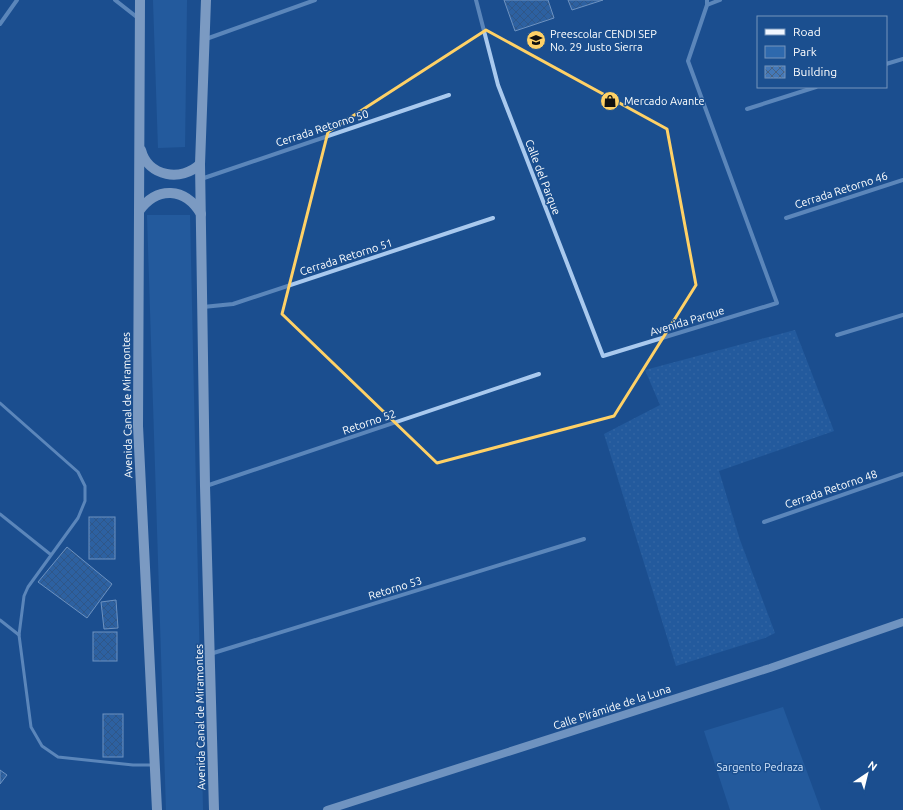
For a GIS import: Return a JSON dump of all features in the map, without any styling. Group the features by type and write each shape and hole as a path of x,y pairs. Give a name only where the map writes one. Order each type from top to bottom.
{"main road":[{"name":"Avenida Canal de Miramontes","path":"140,0 138,426 157,810"},
{"name":"Avenida Canal de Miramontes","path":"206,0 200,164 205,486 214,810"},
{"path":"139,144 146,162 161,173 179,175 194,170 200,164"},
{"path":"139,211 143,204 157,195 173,193 190,200 201,214"}],"street":[{"path":"0,24 17,0"},
{"path":"115,0 140,19"},
{"path":"205,40 315,0"},
{"name":"Calle del Parque","path":"476,0 498,85 603,356"},
{"path":"707,2 720,0"},
{"name":"Avenida Parque","path":"603,356 777,303 688,62 707,2"},
{"path":"887,64 903,58"},
{"path":"747,109 813,88"},
{"name":"Cerrada Retorno 50","path":"201,179 448,95"},
{"name":"Cerrada Retorno 46","path":"786,218 903,180"},
{"name":"Cerrada Retorno 51","path":"203,307 233,304 493,218"},
{"path":"836,335 903,315"},
{"name":"Retorno 52","path":"205,486 539,374"},
{"name":"Cerrada Retorno 48","path":"764,522 903,474"},
{"name":"Retorno 53","path":"210,654 584,539"},
{"name":"Calle Pirámide de la Luna","path":"327,810 770,668 903,622"}],"lane":[{"path":"0,403 78,472 85,486 85,501 78,518 50,554 28,586 24,596 19,635 31,727 42,746 58,757 133,765 154,765"},
{"path":"0,514 50,554"},
{"path":"0,620 19,635"}],"highlighted area":[{"path":"486,30 667,129 696,285 614,416 437,463 282,314 328,132"}],"green space":[{"path":"153,0 187,0 185,147 158,148"},
{"path":"147,215 190,215 203,810 166,810"},
{"path":"795,330 834,431 719,471 740,540 775,633 765,638 676,666 604,434 660,405 645,370"},
{"name":"Sargento Pedraza","path":"783,707 821,810 730,810 704,731"}],"building":[{"path":"504,0 548,0 554,18 515,31"},
{"path":"568,0 603,0 572,10"},
{"path":"89,517 115,517 115,559 89,559"},
{"path":"67,547 112,584 87,618 38,582"},
{"path":"116,600 118,628 104,629 101,602"},
{"path":"93,632 117,632 117,661 93,661"},
{"path":"103,714 123,714 123,757 103,757"},
{"path":"0,770 7,775 0,784"}],"place":[{"name":"Preescolar CENDI SEP No. 29 Justo Sierra","path":"536,40"},
{"name":"Mercado Avante","path":"610,101"}]}
